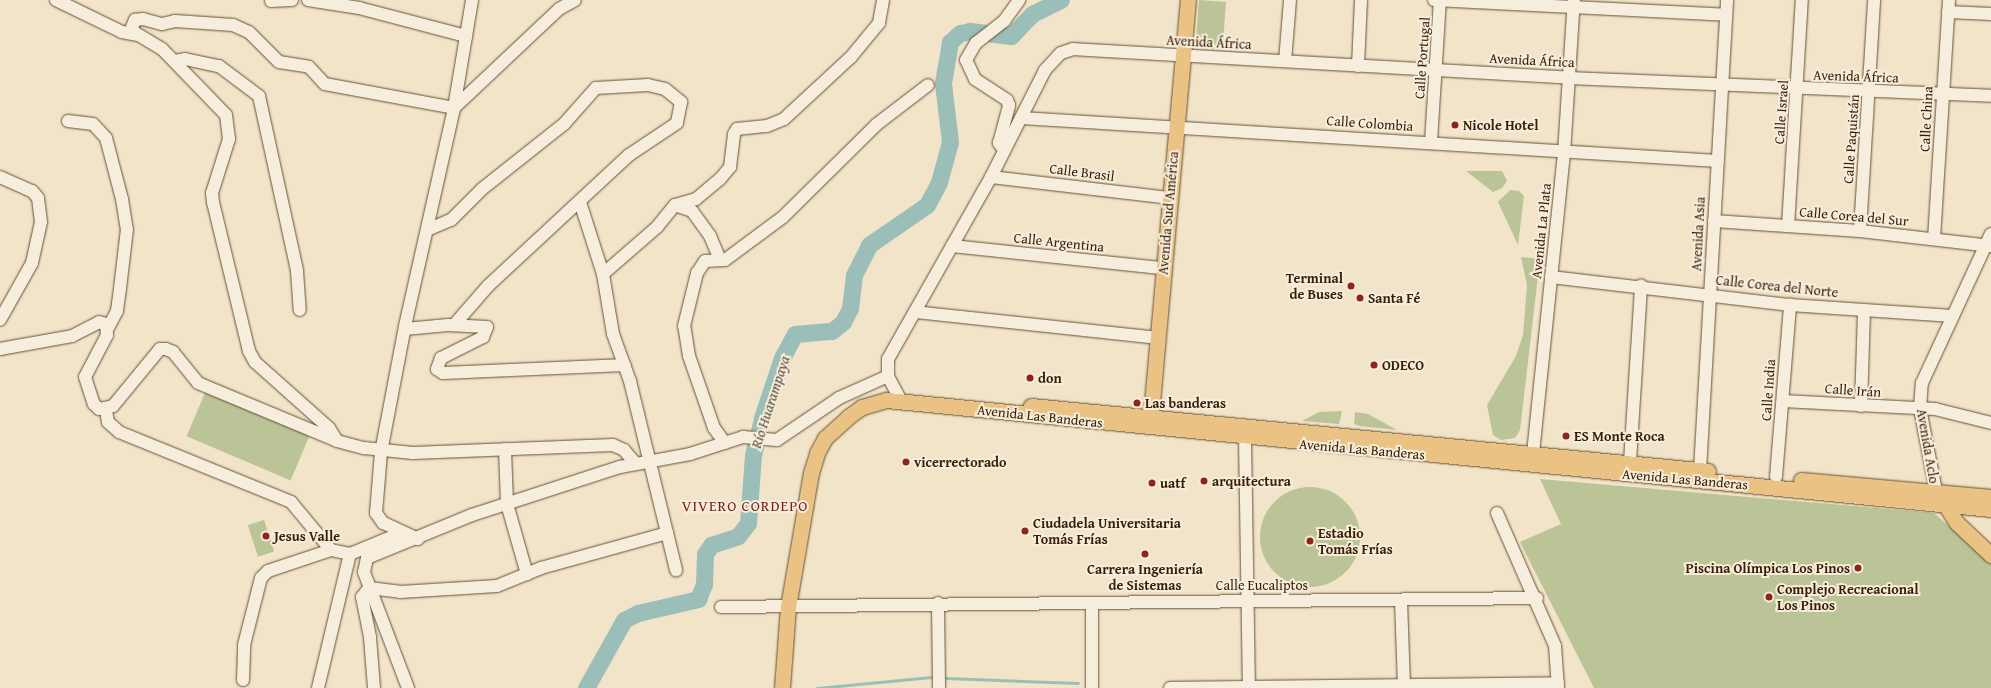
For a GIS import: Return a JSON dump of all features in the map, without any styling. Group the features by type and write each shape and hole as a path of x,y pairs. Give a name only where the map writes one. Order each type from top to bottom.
{"main road":[{"name":"Avenida Sud América","path":"1151,421 1175,125 1188,0"},
{"name":"Avenida Las Banderas","path":"782,688 788,607 811,473 820,448 837,425 862,407 900,399 968,407 996,413 1151,421 1532,459 1940,497 1991,497"},
{"name":"Avenida Las Banderas","path":"1151,421 1245,438 1532,459 1630,462 1776,477 1940,497 1991,509"},
{"name":"Avenida Aclo","path":"1940,497 1957,523 1991,556"}],"street":[{"path":"56,0 122,32 138,35 162,49 220,108 228,122 229,139 212,193 249,351 255,362 329,428 337,441"},
{"path":"271,1 292,0"},
{"path":"308,0 359,8 466,36"},
{"path":"418,538 383,523 376,513 381,452 405,329 454,108 472,0"},
{"path":"454,108 559,9 575,0"},
{"path":"1004,150 999,143 1009,105 1007,100 975,79 966,60 976,43 1004,21 1019,0"},
{"path":"1285,61 1290,0"},
{"path":"1358,66 1361,0"},
{"path":"1434,0 1573,4 1726,16"},
{"name":"Calle Portugal","path":"1431,142 1440,0"},
{"name":"Avenida Asia","path":"1700,470 1727,0"},
{"name":"Calle Israel","path":"1788,226 1802,0"},
{"name":"Calle Paquistán","path":"1860,231 1874,0"},
{"path":"603,274 657,227 675,205 696,199 730,167 734,134 737,129 767,126 784,119 851,57 879,24 883,2"},
{"name":"Avenida La Plata","path":"1532,459 1564,153 1573,4"},
{"path":"1948,6 1991,14"},
{"name":"Calle China","path":"1934,239 1948,6"},
{"path":"138,35 132,27 135,20 143,19 162,24 175,21 232,25 249,32 279,62 309,67 331,86 454,108"},
{"name":"Avenida África","path":"1020,118 1045,70 1061,54 1073,49 1569,78 1723,83 1869,92 1991,96"},
{"path":"175,61 185,59 219,66 259,96 297,271 300,310"},
{"path":"725,443 714,428 689,356 684,326 697,272 705,261 720,259 725,260 783,217 877,124 928,85"},
{"path":"427,230 451,220 482,189 564,124 596,88 648,86 677,95 682,111 677,122 637,148 488,286 454,325"},
{"path":"900,399 888,376 888,359 990,177 1020,118"},
{"name":"Calle Colombia","path":"1020,118 1175,125 1431,142 1564,153 1718,161"},
{"path":"68,121 93,124 106,138 122,199 126,229 116,311 84,377 94,404 106,410"},
{"path":"0,177 32,191 38,198 41,215 32,262 0,320"},
{"name":"Calle Brasil","path":"990,177 1169,198"},
{"path":"580,202 603,274 614,334 625,365 676,570"},
{"path":"675,205 692,211 710,236 720,259"},
{"name":"Calle Corea del Sur","path":"1714,221 1860,231 1934,239 1990,242"},
{"name":"Avenida Aclo","path":"1940,497 1920,409 1922,383 1990,242"},
{"name":"Calle Argentina","path":"952,246 1164,268"},
{"name":"Calle Corea del Norte","path":"1551,276 1641,285 1790,305 1953,316"},
{"path":"1630,462 1641,285"},
{"name":"Calle India","path":"1776,477 1790,305"},
{"path":"1861,406 1864,310"},
{"path":"914,312 1158,338"},
{"path":"0,349 72,336 93,323 106,324 108,328"},
{"path":"405,329 454,325 480,325 487,327 487,332 441,358 437,369 443,373 625,365"},
{"path":"106,410 131,386 160,349 166,349 173,352 198,382 337,441 381,452 613,445 624,450 636,464"},
{"path":"408,688 369,588 363,566 367,558 507,504 636,464 650,462 750,437 766,441 790,433 839,398 888,376"},
{"name":"Calle Irán","path":"1783,401 1920,409 1991,424"},
{"path":"106,410 108,422 118,432 291,502 330,550"},
{"path":"1245,438 1249,687"},
{"path":"505,449 507,504 527,574"},
{"path":"1170,688 1558,685 1555,646 1537,598 1498,513"},
{"path":"243,680 244,645 261,578 268,571 330,550 350,554 403,532"},
{"path":"369,588 400,592 474,590 497,586 527,574 667,533"},
{"path":"318,688 350,554"},
{"path":"369,588 362,597 370,637 374,688"},
{"name":"Calle Eucaliptos","path":"721,607 788,607 938,602 1092,603 1247,600 1537,598"},
{"path":"1401,600 1404,686"},
{"path":"938,602 939,688"},
{"path":"1092,603 1092,688"}],"green space":[{"path":"1199,0 1226,2 1223,50 1196,48"},
{"path":"1466,171 1502,171 1507,181 1502,188 1493,192"},
{"path":"1510,190 1519,191 1524,196 1518,245 1498,202"},
{"path":"1521,257 1540,259 1520,430 1515,438 1501,440 1493,435 1487,405 1516,356 1523,335 1527,285"},
{"path":"210,381 314,425 291,480 187,436"},
{"path":"1342,411 1339,424 1302,421 1319,412"},
{"path":"1355,412 1368,414 1397,430 1354,424"},
{"name":"Complejo Recreacional Los Pinos","path":"1540,479 1934,513 1991,563 1991,688 1594,688 1520,542 1561,524"},
{"name":"Estadio Tomás Frías","path":"1310,487 1329,491 1345,502 1356,518 1360,537 1356,556 1345,572 1329,583 1310,587 1291,583 1275,572 1264,556 1260,537 1264,518 1275,502 1291,491"},
{"path":"264,520 274,551 258,557 248,525"}],"waterway":[{"name":"Río Huarampaya","path":"586,688 624,620 638,613 698,599 704,584 705,554 711,545 738,536 748,523 753,455 762,418 782,358 795,334 832,331 843,322 850,308 854,275 869,245 927,205 939,182 950,142 943,83 950,42 960,33 970,31 1011,36 1032,14 1061,0"},
{"path":"817,688 931,677"},
{"path":"946,678 1078,683"}],"place":[{"name":"Nicole Hotel","path":"1455,125"},
{"name":"Terminal de Buses","path":"1351,286"},
{"name":"Santa Fé","path":"1360,298"},
{"name":"ODECO","path":"1374,365"},
{"name":"don","path":"1030,378"},
{"name":"Las banderas","path":"1137,403"},
{"name":"ES Monte Roca","path":"1566,436"},
{"name":"vicerrectorado","path":"906,462"},
{"name":"arquitectura","path":"1204,481"},
{"name":"uatf","path":"1152,483"},
{"name":"Ciudadela Universitaria Tomás Frías","path":"1025,531"},
{"name":"Jesus Valle","path":"266,536"},
{"name":"Estadio Tomás Frías","path":"1310,541"},
{"name":"Carrera Ingeniería de Sistemas","path":"1145,554"},
{"name":"Piscina Olímpica Los Pinos","path":"1858,568"},
{"name":"Complejo Recreacional Los Pinos","path":"1769,597"}],"district":[{"name":"VIVERO CORDEPO","path":"745,506"}]}
